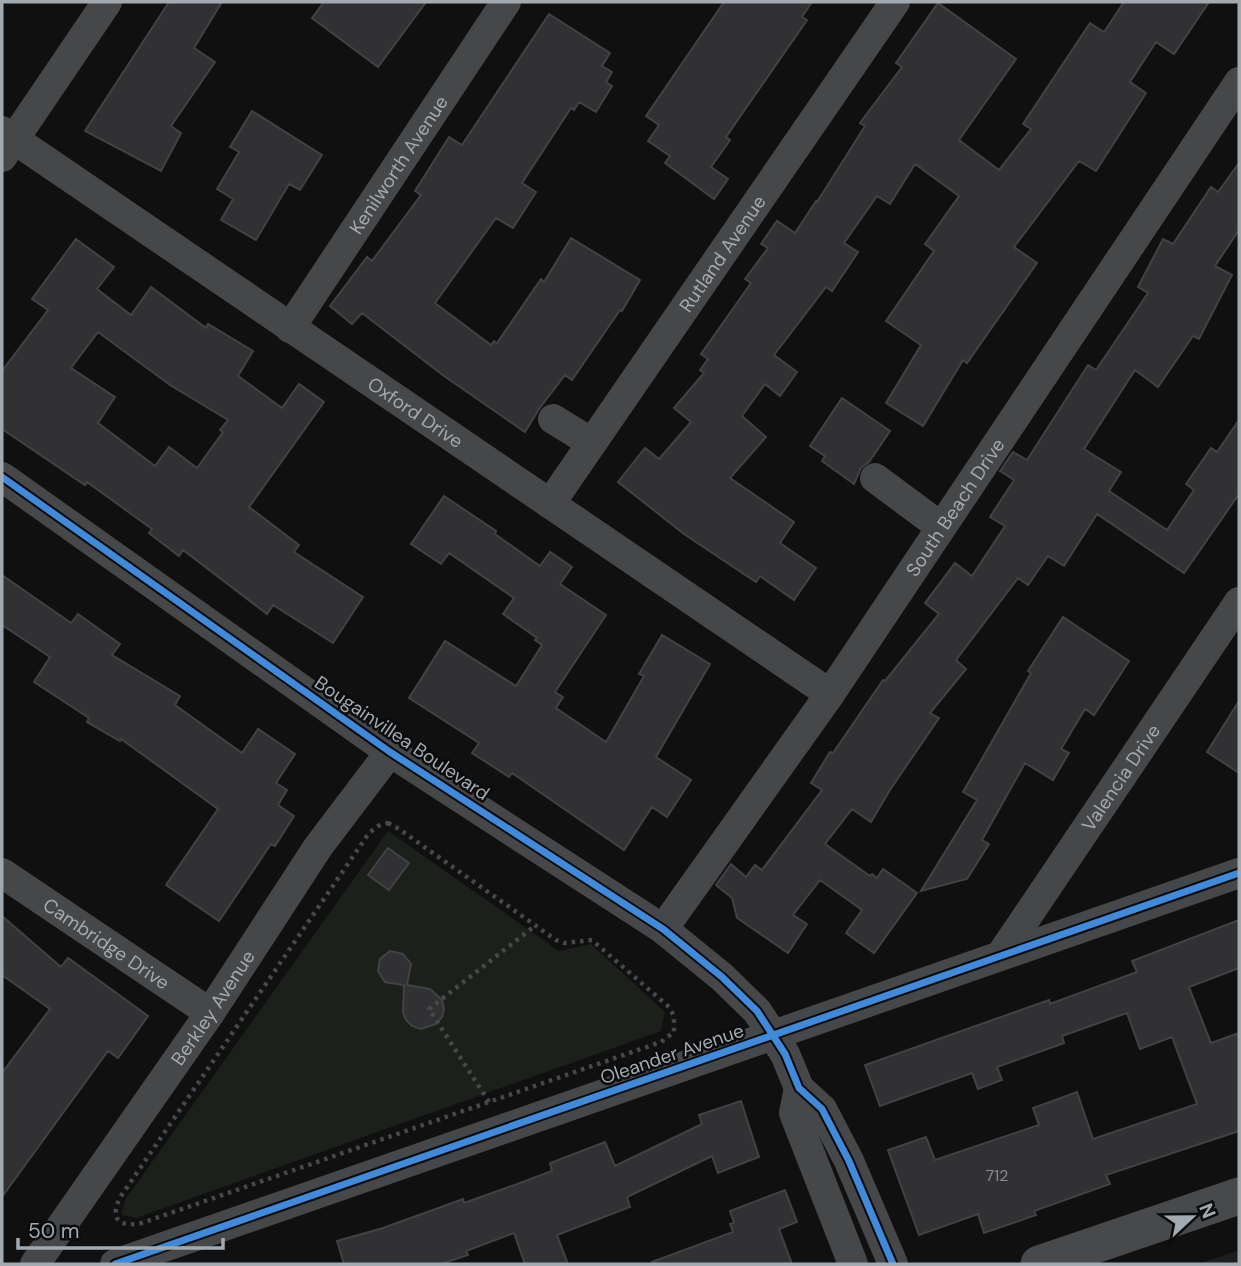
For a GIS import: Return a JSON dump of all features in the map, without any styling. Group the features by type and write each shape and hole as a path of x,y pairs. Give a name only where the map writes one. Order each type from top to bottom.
{"main road":[{"path":"1039,1264 1239,1196"}],"street":[{"path":"6,143 107,2"},
{"name":"Kenilworth Avenue","path":"290,327 506,2"},
{"name":"Rutland Avenue","path":"550,504 895,2"},
{"name":"South Beach Drive","path":"663,929 830,694 1239,82"},
{"name":"Oxford Drive","path":"6,143 290,327 830,694"},
{"path":"553,419 592,443"},
{"name":"Bougainvillea Boulevard","path":"2,477 390,752 663,929 757,1011 785,1054 799,1088"},
{"path":"876,478 942,527"},
{"name":"Valencia Drive","path":"1001,955 1239,602"},
{"name":"Berkley Avenue","path":"36,1264 210,1013 318,847 390,752"},
{"name":"Cambridge Drive","path":"2,873 210,1013"},
{"name":"Oleander Avenue","path":"114,1264 1239,873"},
{"path":"853,1264 794,1113 799,1088 822,1108 849,1161 893,1264"}],"path":[{"path":"388,823 399,829 536,925 564,943 592,940 669,1007 674,1016 674,1032 661,1042 142,1223 124,1225 116,1217 116,1206 121,1196 369,833 378,826 388,823"},
{"path":"489,1102 429,1009 536,925"}],"shaded area":[{"path":"388,831 559,951 591,944 665,1012 661,1031 136,1218 121,1215 125,1200"},
{"path":"1239,1250 1239,1264 1198,1264"}],"building":[{"path":"169,2 222,2 194,48 215,62 171,126 181,133 161,171 85,131"},
{"path":"324,2 426,2 378,67 312,18"},
{"path":"724,2 812,2 802,17 807,20 726,137 730,140 711,167 728,179 714,199 665,163 670,156 648,141 659,125 646,116"},
{"path":"1124,2 1209,2 1174,54 1156,42 1130,82 1146,93 1096,171 1079,161 1014,247 1037,263 967,363 963,360 923,426 886,403 921,345 886,321 934,251 925,244 959,196 915,164 890,204 877,196 844,243 858,252 832,291 826,287 774,355 797,372 780,396 765,384 742,416 766,437 730,478 794,522 780,543 816,568 794,600 760,576 756,582 684,534 618,482 645,448 659,459 691,422 674,408 704,373 700,370 708,359 701,354 751,283 745,279 768,248 761,244 777,221 795,233 865,126 860,123 902,67 896,63 938,3 1016,59 959,140 999,170 1031,129 1023,124 1090,23 1104,32"},
{"path":"549,14 610,53 602,66 612,72 606,82 612,86 596,112 579,102 574,110 571,108 522,183 536,192 513,228 496,218 435,303 491,345 494,341 497,343 541,279 544,282 571,238 640,280 622,311 620,310 572,380 565,375 525,432 444,376 362,313 352,324 330,306 367,257 372,261 421,195 415,191 449,137 462,145"},
{"path":"252,111 322,155 300,190 289,184 256,240 221,220 233,199 217,189 239,152 230,147"},
{"path":"1239,163 1239,230 1215,266 1232,275 1199,339 1193,336 1158,387 1135,370 1084,449 1121,472 1109,491 1167,530 1194,490 1186,484 1211,448 1217,452 1239,420 1239,494 1184,573 1097,514 1064,566 1048,556 1028,585 1018,578 956,660 966,669 930,713 939,718 871,822 852,809 825,844 870,876 872,874 877,878 883,869 917,893 874,953 846,933 862,910 820,880 793,915 807,924 788,953 737,918 732,898 716,885 731,864 746,877 755,865 762,870 822,790 811,783 830,752 833,753 883,680 885,681 939,614 925,603 955,563 972,576 1005,526 990,517 1014,480 1000,471 1013,452 1027,460 1088,365 1096,370 1148,293 1138,287 1163,239 1173,244 1211,187 1218,192"},
{"path":"76,239 114,267 97,289 131,315 151,287 206,328 208,324 253,351 238,376 282,408 299,384 324,402 249,507 299,545 294,552 363,597 333,643 273,605 267,614 183,550 179,556 149,533 152,529 87,482 85,485 2,429 2,371 48,310 32,299","holes":["98,332 170,385 228,420 220,430 223,432 197,468 169,447 155,466 98,423 115,397 71,368"]},
{"path":"842,398 890,431 869,462 861,468 854,484 822,461 825,456 810,446"},
{"path":"444,496 496,531 495,534 540,566 550,552 572,567 560,584 606,615 555,692 563,697 556,708 606,742 644,676 639,674 662,635 710,664 656,757 691,780 667,817 652,807 624,850 512,773 509,777 472,753 479,743 409,698 445,641 516,686 542,645 535,640 537,638 503,614 514,598 449,553 441,564 411,544"},
{"path":"2,575 71,623 78,614 120,644 112,655 180,696 175,705 242,753 258,729 295,754 276,783 287,790 278,805 294,816 275,846 271,844 219,921 166,885 218,809 121,739 120,741 87,722 89,718 34,682 50,657 2,625"},
{"path":"1063,617 1129,661 1094,715 1085,709 1061,749 1069,753 1053,780 1025,763 982,840 989,844 967,879 921,891 977,800 963,792 1031,673 1028,671"},
{"path":"1239,701 1239,773 1207,752"},
{"path":"388,848 409,863 389,890 368,875"},
{"path":"2,916 61,967 68,958 148,1016 118,1058 108,1051 2,1197 2,1073 50,1009 2,975"},
{"path":"1239,920 1239,968 1189,987 1211,1043 1239,1033 1239,1131 1106,1175 1110,1184 1034,1211 1036,1215 984,1233 978,1214 919,1235 888,1150 926,1137 935,1160 1039,1125 1033,1108 1077,1092 1093,1139 1197,1104 1172,1037 1140,1049 1127,1013 1062,1036 1064,1043 997,1067 1002,1080 978,1089 972,1073 880,1106 865,1065 1049,1000 1050,1004 1137,972 1132,961"},
{"path":"390,951 403,954 411,964 407,985 430,989 442,1000 442,1017 436,1024 421,1029 406,1020 403,1012 404,985 385,982 378,971 380,959"},
{"path":"741,1101 759,1157 718,1173 712,1156 627,1197 630,1207 557,1235 568,1264 525,1264 514,1233 466,1251 468,1255 441,1264 344,1264 337,1241 383,1228 463,1199 464,1203 520,1183 552,1171 550,1163 605,1142 615,1166 702,1124 699,1115"},
{"path":"785,1190 797,1222 779,1229 792,1264 652,1264 733,1232 730,1224 734,1223 730,1211"}],"cycle path":[{"path":"2,477 390,752 663,929 722,977 757,1011 785,1054 799,1088 822,1109 849,1161 893,1264"},
{"path":"115,1264 1239,873"}]}
